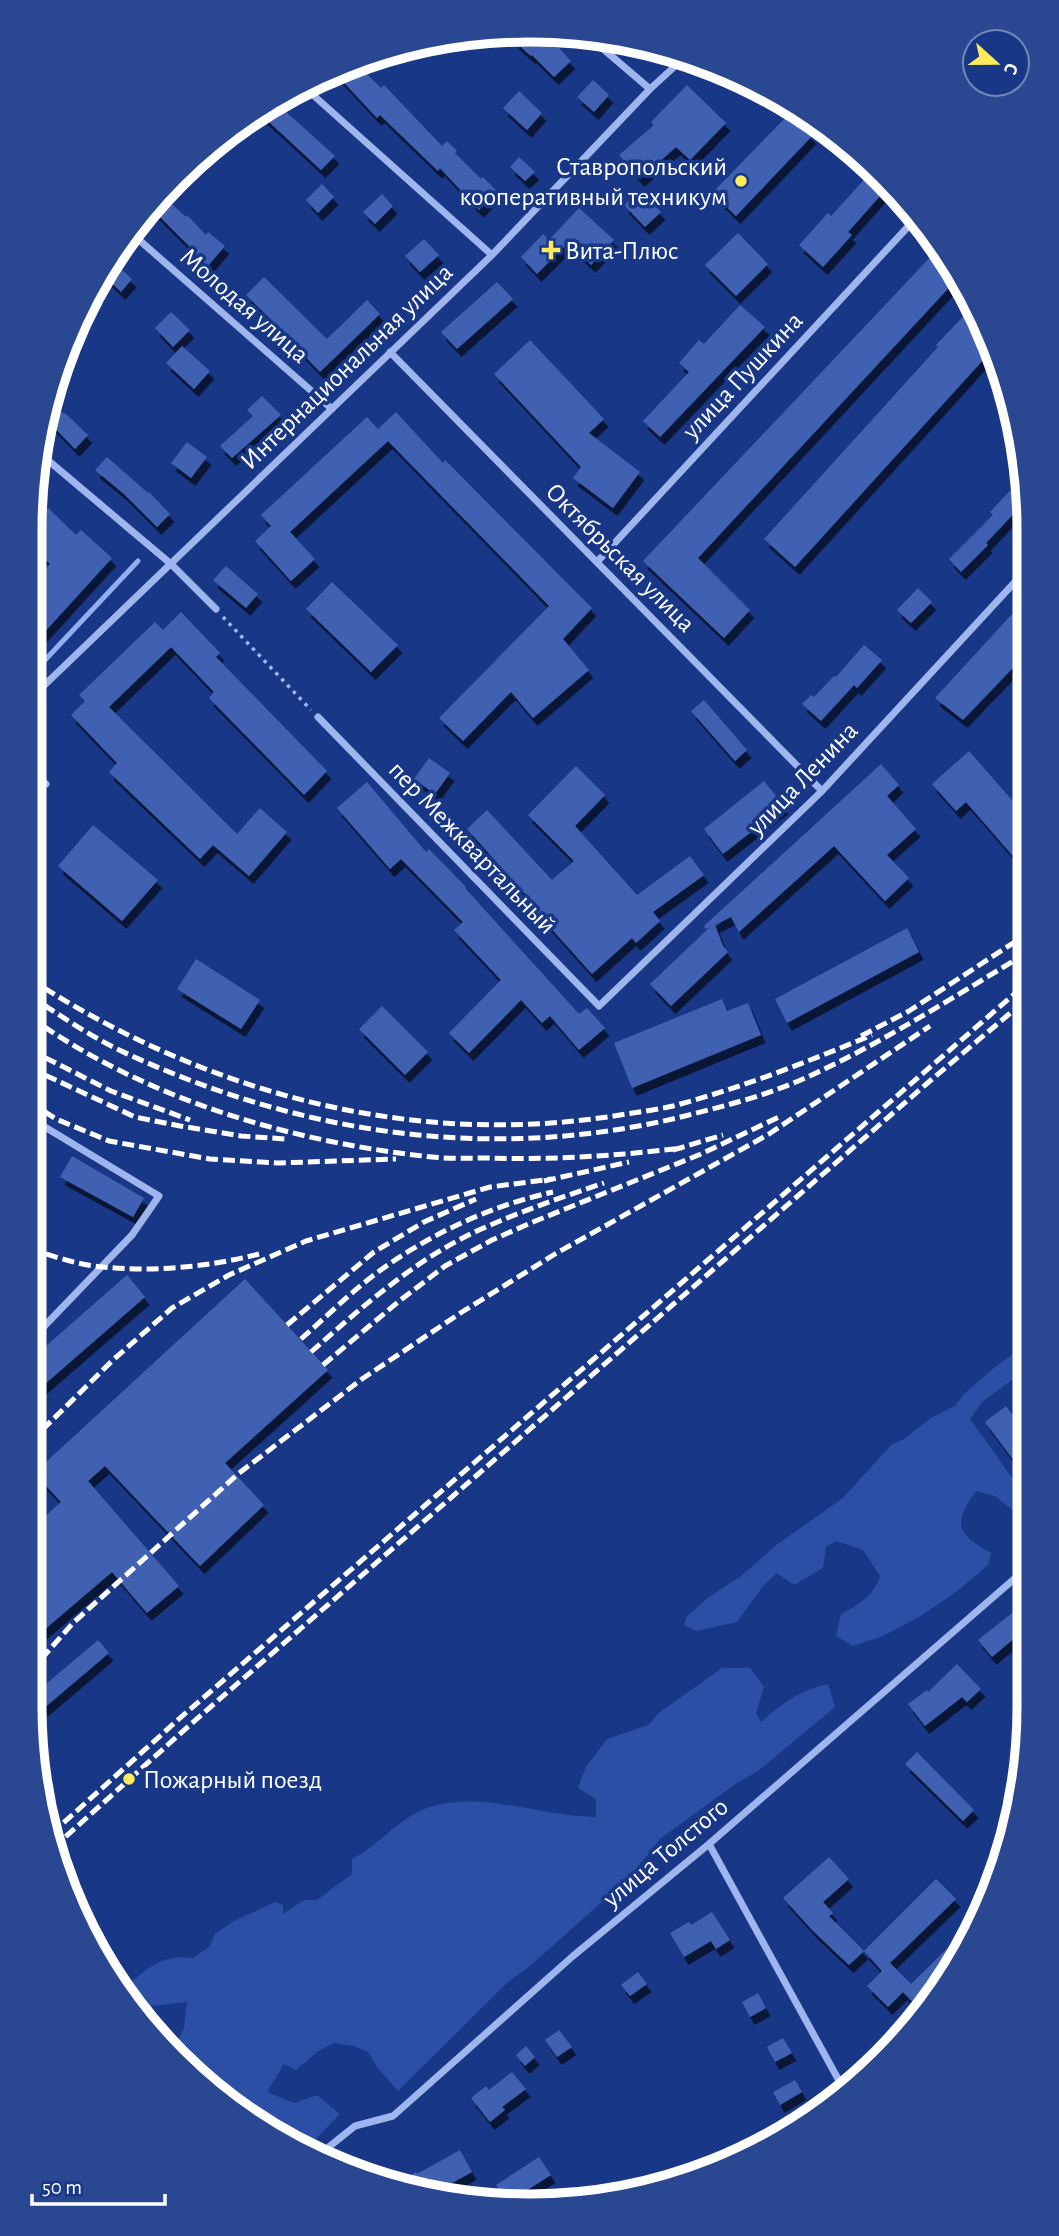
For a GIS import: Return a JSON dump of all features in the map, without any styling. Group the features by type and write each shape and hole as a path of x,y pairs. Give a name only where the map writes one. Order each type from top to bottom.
{"street":[{"path":"601,47 650,89"},
{"name":"Интернациональная улица","path":"42,688 492,255 650,89 676,65"},
{"path":"311,93 492,255"},
{"name":"улица Пушкина","path":"597,562 910,225"},
{"name":"Молодая улица","path":"138,239 332,409"},
{"name":"Октябрьская улица","path":"390,352 822,792"},
{"path":"47,459 171,564 216,609"},
{"name":"улица Ленина","path":"599,1006 822,792 1017,580"},
{"name":"пер Межквартальный","path":"318,717 599,1006"},
{"path":"42,780 46,784"},
{"path":"42,1125 159,1196 132,1235 42,1328"},
{"name":"улица Толстого","path":"326,2149 355,2126 393,2116 573,1956 709,1844 1017,1576"},
{"path":"709,1844 840,2082"}],"path":[{"path":"216,609 318,717"}],"shaded area":[{"path":"1017,1351 1017,1376 982,1402 970,1419 1017,1482 1017,1513 995,1496 976,1491 963,1512 962,1527 971,1540 991,1553 988,1565 956,1592 919,1617 883,1636 853,1646 836,1636 841,1614 865,1599 880,1576 863,1550 836,1541 826,1547 823,1568 794,1585 777,1573 763,1586 737,1622 697,1631 684,1625 687,1616 710,1596 740,1577 775,1546 843,1498 891,1445 904,1439 931,1418 955,1406 965,1393"},
{"path":"722,1668 750,1668 764,1687 756,1713 761,1722 792,1699 808,1690 828,1684 835,1707 758,1771 734,1785 660,1839 631,1876 530,1966 508,1982 398,2091 368,2052 354,2046 334,2043 317,2052 296,2070 284,2064 267,2092 294,2103 317,2095 340,2114 312,2143 259,2112 233,2093 177,2043 184,2028 187,2002 152,2006 150,2011 129,1983 162,1961 181,1957 193,1958 209,1947 215,1934 234,1921 275,1902 283,1905 283,1914 304,1900 317,1900 352,1874 352,1859 418,1812 438,1805 482,1802 596,1817 596,1799 578,1788 586,1767 607,1739 648,1725 660,1712"}],"building":[{"path":"516,42 549,43 555,48 557,46 571,61 554,77"},
{"path":"364,71 381,88 384,85 442,146 447,141 481,179 483,177 497,191 479,210 440,168 438,171 380,115 377,118 341,80"},
{"path":"593,80 609,95 594,112 577,97"},
{"path":"687,85 726,123 690,160 676,147 640,179 619,155 654,125 651,122"},
{"path":"519,91 542,113 527,130 503,108"},
{"path":"283,109 335,156 321,170 266,119"},
{"path":"787,116 812,136 736,216 712,193"},
{"path":"519,157 535,172 525,181 510,167"},
{"path":"866,177 882,194 848,232 852,235 823,267 799,245 828,213 831,216"},
{"path":"322,184 334,197 318,213 306,200"},
{"path":"639,190 661,212 645,227 624,205"},
{"path":"382,194 393,206 375,224 363,212"},
{"path":"169,202 206,235 208,232 225,246 207,267 191,252 193,250 158,215"},
{"path":"579,208 614,240 591,265 568,243 537,274 521,257 543,234 549,240"},
{"path":"738,233 768,264 736,296 705,265"},
{"path":"424,239 439,255 420,272 405,256"},
{"path":"932,255 951,285 698,558 750,610 724,638 643,561"},
{"path":"119,267 132,279 121,292 110,281"},
{"path":"264,277 327,339 367,300 380,314 320,372 301,349 246,295"},
{"path":"497,282 513,299 457,349 441,332"},
{"path":"740,305 765,327 660,437 643,421 689,372 679,363 699,340 704,344"},
{"path":"171,312 190,330 173,347 155,328"},
{"path":"966,313 985,358 795,567 764,539 938,347 936,345"},
{"path":"530,340 604,419 589,433 640,472 613,508 573,478 581,467 494,374"},
{"path":"182,346 210,371 194,389 166,363"},
{"path":"262,396 281,415 232,458 220,446 253,416 247,410"},
{"path":"58,408 88,435 75,449 53,426"},
{"path":"396,412 443,463 445,460 592,608 563,639 589,670 533,718 511,692 463,741 439,718 549,606 388,441 290,532 315,559 291,581 255,541 271,526 261,515 367,417 378,429"},
{"path":"187,442 207,457 191,478 171,463"},
{"path":"107,457 149,492 170,514 157,527 95,470"},
{"path":"1015,485 1016,511 961,572 949,559 993,515 990,512"},
{"path":"48,508 76,535 81,530 112,558 42,635 42,573 50,564 42,556 43,513"},
{"path":"226,566 258,594 246,608 213,580"},
{"path":"332,582 398,645 371,672 306,609"},
{"path":"918,588 932,602 911,623 897,610"},
{"path":"1017,609 1017,663 963,720 935,698"},
{"path":"181,612 220,653 216,657 327,771 304,795 209,698 214,692 171,647 109,707 237,834 260,808 287,832 249,876 213,845 200,859 109,772 117,763 71,715 85,701 79,695 155,622 163,630"},
{"path":"864,645 882,660 857,688 854,685 821,721 802,704 836,677"},
{"path":"704,700 747,750 735,761 691,711"},
{"path":"969,751 1017,806 1017,861 966,802 956,811 932,784"},
{"path":"429,758 450,773 435,794 414,779"},
{"path":"881,764 899,785 887,796 916,829 887,855 909,878 885,901 834,846 739,932 731,917 715,925 728,952 671,1006 650,984 710,927 706,929 704,926"},
{"path":"576,766 605,795 575,826 637,895 690,856 704,875 653,912 660,921 636,943 632,938 592,974 467,829 487,810 552,880 574,861 528,815"},
{"path":"764,781 784,806 723,854 704,829"},
{"path":"367,782 426,852 429,849 466,887 579,1014 587,1008 605,1028 579,1050 550,1016 542,1023 521,1000 469,1053 449,1033 501,980 454,930 463,922 401,859 390,869 337,808"},
{"path":"93,825 158,880 122,921 58,866"},
{"path":"907,928 919,952 787,1023 775,999"},
{"path":"196,959 260,1000 241,1029 177,989"},
{"path":"722,999 727,1011 748,1003 761,1035 632,1088 614,1043"},
{"path":"382,1006 428,1052 405,1075 359,1029"},
{"path":"72,1156 144,1198 133,1217 60,1177"},
{"path":"127,1275 145,1297 42,1387 42,1349"},
{"path":"245,1279 328,1370 225,1463 264,1505 200,1566 105,1466 88,1481 179,1586 147,1613 112,1572 42,1632 42,1519 61,1502 42,1482 42,1466"},
{"path":"1006,1406 1017,1421 1017,1454 1012,1458 985,1422"},
{"path":"1017,1609 1017,1636 992,1657 978,1640"},
{"path":"98,1640 109,1653 43,1709 42,1688"},
{"path":"957,1664 981,1689 967,1702 962,1697 925,1726 908,1704 927,1690 928,1692"},
{"path":"917,1752 974,1810 963,1821 905,1764"},
{"path":"829,1857 849,1879 823,1902 833,1913 829,1916 864,1951 849,1965 783,1898"},
{"path":"936,1879 956,1899 890,1963 911,1984 888,2007 867,1986 882,1971 864,1951"},
{"path":"712,1912 730,1940 716,1949 711,1941 684,1957 670,1933 689,1922 691,1925"},
{"path":"959,1937 915,2004 903,1992"},
{"path":"638,1972 647,1984 630,1996 621,1985"},
{"path":"758,1993 766,2008 750,2017 742,2002"},
{"path":"559,2030 572,2047 557,2057 545,2040"},
{"path":"783,2038 792,2053 775,2062 767,2047"},
{"path":"526,2046 535,2057 525,2066 516,2055"},
{"path":"512,2072 526,2089 502,2107 505,2110 490,2122 471,2098 486,2086 489,2090"},
{"path":"795,2080 802,2092 780,2105 773,2092"},
{"path":"460,2150 472,2172 445,2187 407,2178 416,2172 417,2174"},
{"path":"539,2157 551,2175 521,2194 502,2193 496,2185"}],"waterway":[{"path":"42,663 138,561"}],"railway":[{"path":"861,1036 909,1011 1017,941"},
{"path":"42,1004 117,1049 185,1078 254,1102 324,1120 395,1132 467,1138 540,1138 612,1130 685,1116 789,1085 889,1035 1017,959"},
{"path":"42,986 97,1019 167,1053 239,1081 313,1102 388,1117 464,1124 542,1124 667,1107 749,1083 872,1035"},
{"path":"58,1828 180,1718 1017,992"},
{"path":"61,1841 191,1724 1017,1007"},
{"path":"42,1025 122,1072 171,1094 274,1128 326,1140 379,1150 452,1158 584,1157 682,1148"},
{"path":"42,1658 73,1623 238,1474 362,1379 555,1254 769,1134 930,1026"},
{"path":"42,1056 111,1091 190,1120"},
{"path":"42,1074 135,1117 241,1136 286,1139"},
{"path":"42,1110 56,1119 109,1141 210,1159 279,1163 396,1159"},
{"path":"323,1365 445,1266 492,1240 701,1154 781,1116"},
{"path":"673,1150 723,1135"},
{"path":"544,1181 629,1162"},
{"path":"42,1430 113,1360 172,1308 229,1275 306,1241 490,1187 552,1179"},
{"path":"311,1352 391,1285 433,1255 479,1230 604,1183"},
{"path":"301,1339 348,1296 418,1245 484,1213 553,1192"},
{"path":"287,1325 374,1252 424,1222 476,1199"},
{"path":"42,1253 84,1264 142,1269 201,1265 259,1254"}],"place":[{"name":"Ставропольский кооперативный техникум","path":"741,181"},
{"name":"Вита-Плюс","path":"551,250"},
{"name":"Пожарный поезд","path":"129,1779"}]}
